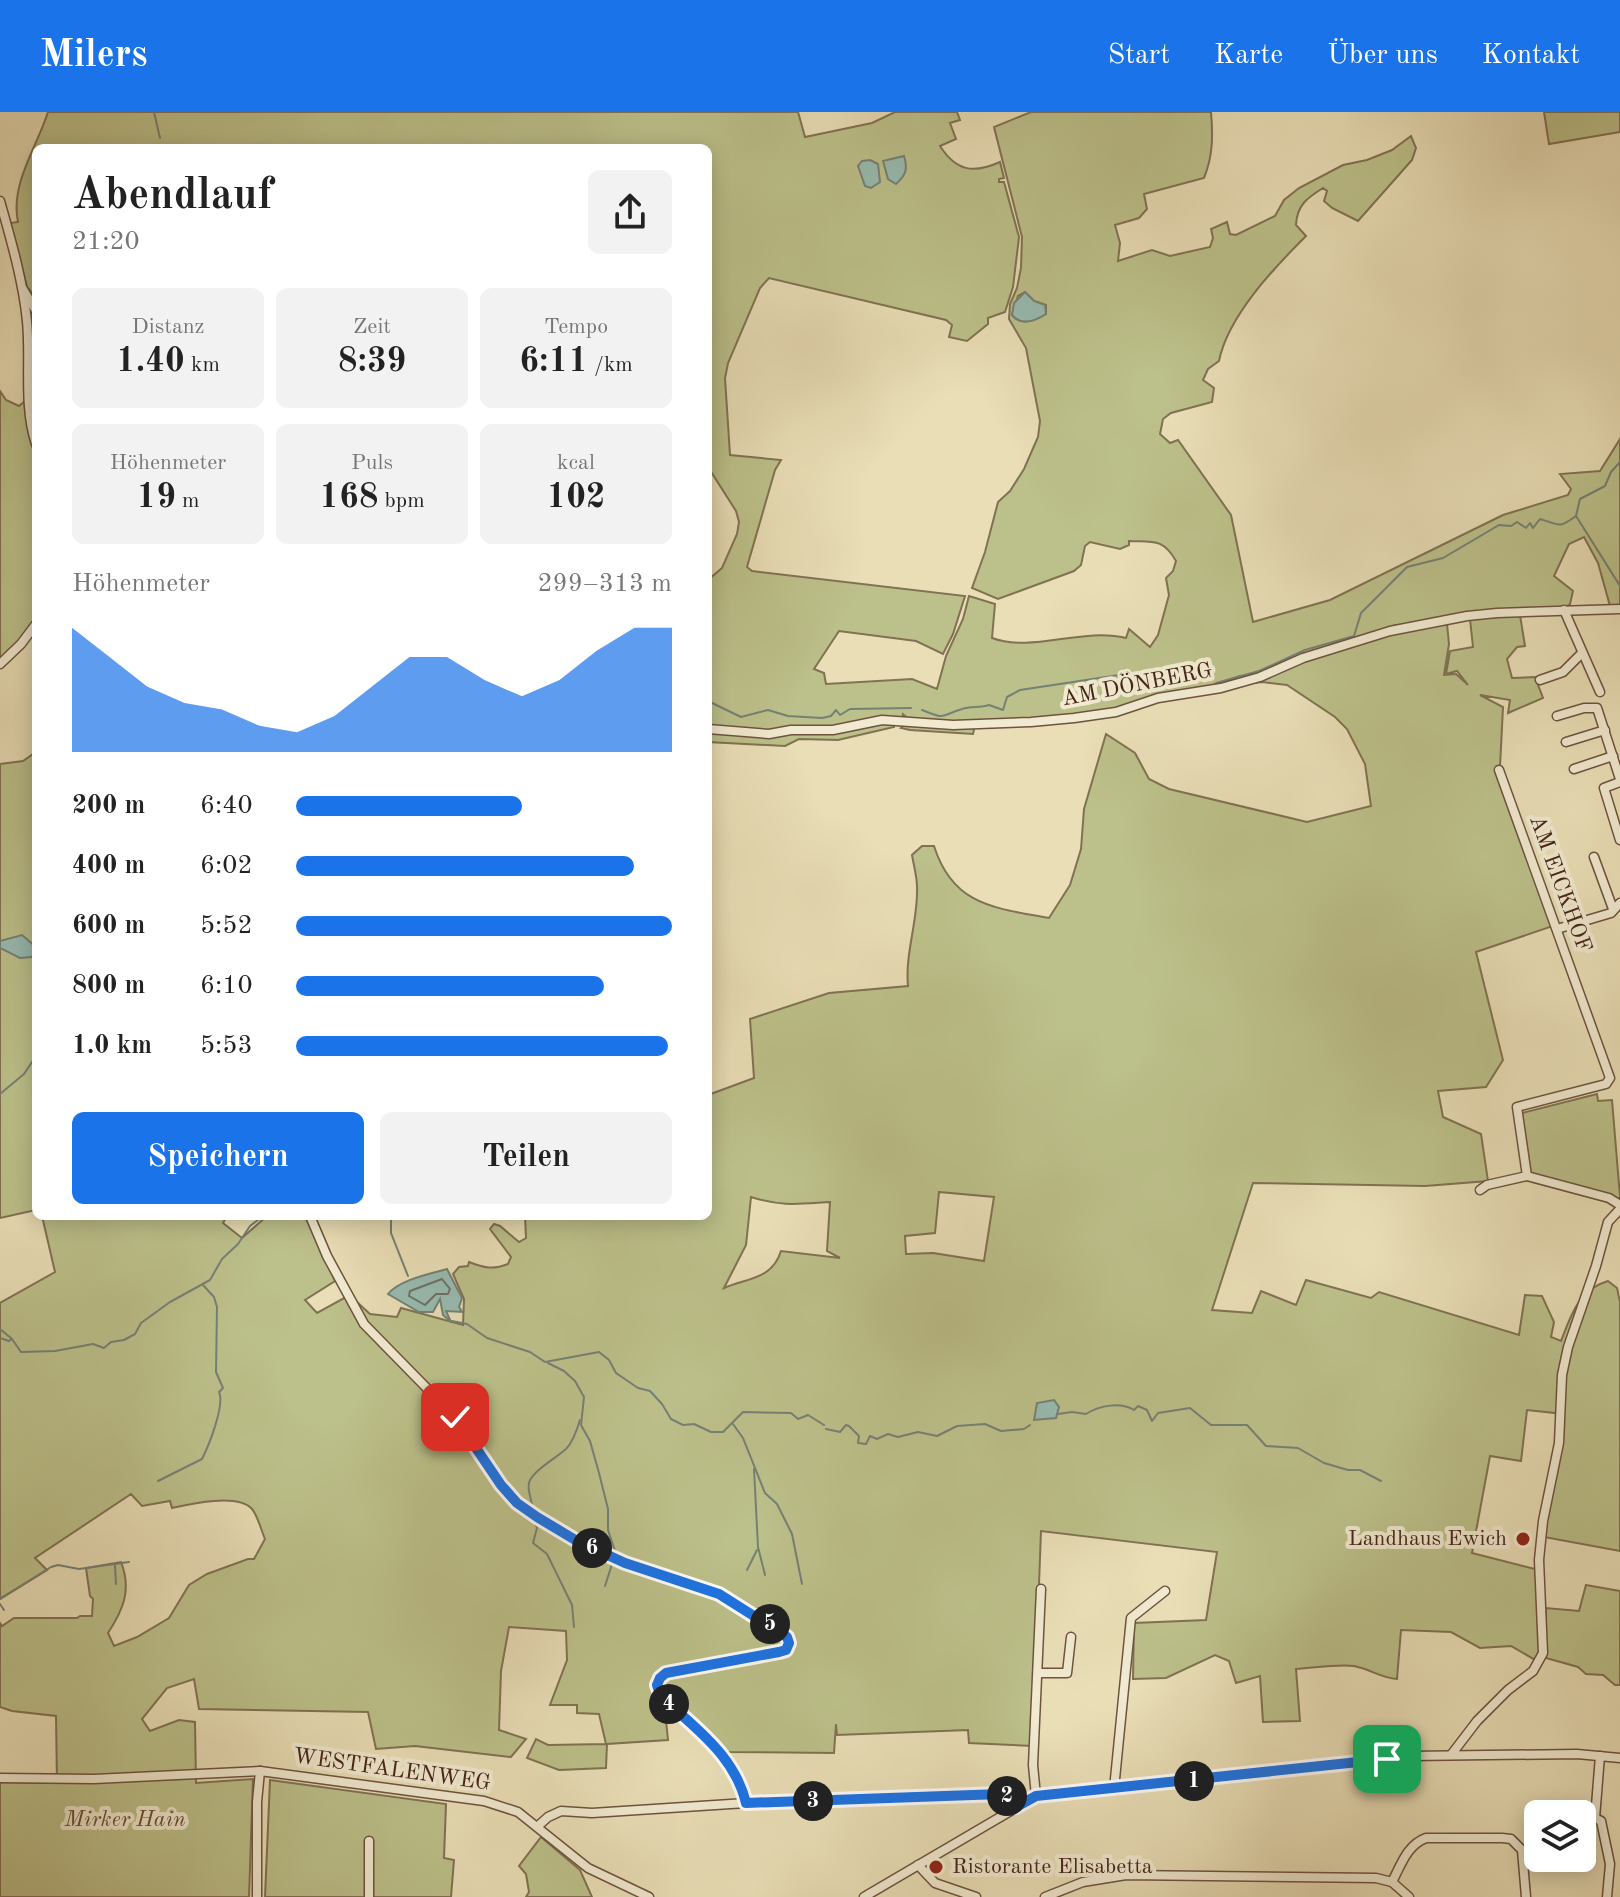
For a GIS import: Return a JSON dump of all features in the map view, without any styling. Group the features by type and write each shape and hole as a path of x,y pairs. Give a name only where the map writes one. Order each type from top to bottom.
{"street":[{"path":"0,201 27,319 32,425"},
{"path":"22,289 32,305"},
{"name":"AM DÖNBERG","path":"712,729 769,734 791,730 833,730 882,720 953,725 1074,718 1116,712 1158,698 1221,688 1260,677 1325,650 1390,631 1467,616 1620,609"},
{"path":"1564,610 1600,692"},
{"path":"0,664 32,629"},
{"path":"1540,680 1563,672 1582,653"},
{"path":"1557,716 1584,708 1597,708 1620,780 1604,788 1616,816 1620,840"},
{"path":"1566,742 1605,730"},
{"path":"1574,769 1613,756"},
{"name":"AM EICKHOF","path":"1499,770 1610,1078 1606,1084 1517,1107 1527,1176"},
{"path":"1557,929 1611,913 1617,906 1594,857"},
{"path":"1451,1755 1477,1721 1508,1690 1533,1671 1543,1653 1539,1557 1559,1443 1562,1375 1608,1222 1620,1207 1609,1198 1527,1176 1487,1185 1480,1190"},
{"path":"312,1220 327,1256 364,1324 455,1417 517,1503 577,1541 625,1563 719,1594 787,1637 789,1643 786,1650 666,1673 657,1685 666,1700 728,1762 746,1803"},
{"path":"1036,1796 1033,1765 1041,1589"},
{"path":"1114,1789 1131,1618 1165,1591"},
{"path":"1038,1673 1067,1673 1071,1637"},
{"path":"864,1897 1036,1796 1411,1756 1555,1754 1620,1758"},
{"path":"1600,1756 1595,1818 1601,1821 1610,1864 1607,1897"},
{"path":"257,1897 260,1771"},
{"name":"WESTFALENWEG","path":"0,1778 94,1779 260,1771 492,1802 518,1812 588,1868 649,1897"},
{"path":"538,1826 561,1811 592,1813 746,1803 1001,1794 1016,1807"},
{"path":"1392,1882 1409,1851 1418,1841 1426,1838 1511,1839 1522,1850 1526,1897"},
{"path":"369,1841 369,1897"},
{"path":"918,1865 935,1883 976,1897"},
{"path":"1045,1897 1083,1882 1126,1875 1376,1878 1392,1882 1409,1897"}],"green space":[{"name":"Mirker Hain","path":"48,112 798,112 805,137 872,123 895,112 957,112 960,120 950,123 956,139 940,146 952,161 966,168 981,168 1000,162 1004,178 999,182 1004,182 1019,237 1013,287 1005,312 988,318 988,324 967,341 949,337 952,325 946,320 769,278 760,288 728,363 725,378 730,455 781,460 775,470 747,567 752,571 965,596 943,654 916,641 839,631 814,669 824,673 826,684 912,679 937,689 969,596 995,604 992,638 1024,643 1092,635 1126,638 1129,629 1150,647 1158,635 1169,595 1166,578 1173,571 1176,561 1167,548 1157,543 1129,541 1129,545 1120,549 1090,542 1085,546 1081,565 1074,571 998,599 972,588 998,502 1010,491 1024,469 1038,437 1040,421 1026,348 1009,319 1010,304 1021,268 1022,237 994,127 1031,112 1211,112 1212,146 1204,178 1144,194 1147,209 1139,218 1115,225 1120,243 1118,261 1152,250 1170,256 1210,247 1213,238 1211,229 1227,222 1230,234 1236,235 1275,216 1284,200 1299,188 1343,165 1392,150 1411,136 1416,148 1412,160 1358,221 1324,201 1327,191 1323,188 1304,203 1298,212 1296,225 1306,236 1242,310 1224,344 1219,361 1208,369 1203,380 1214,388 1212,402 1171,413 1163,419 1160,434 1170,443 1178,440 1231,515 1253,622 1330,600 1503,515 1568,495 1571,489 1560,474 1600,471 1620,439 1620,606 1610,606 1598,563 1584,537 1569,544 1554,576 1573,591 1570,604 1565,607 1466,615 1392,626 1447,624 1449,644 1444,675 1456,674 1468,685 1457,671 1446,674 1450,651 1473,647 1470,619 1520,615 1525,646 1517,647 1507,659 1512,678 1535,677 1543,698 1508,713 1510,700 1480,695 1503,707 1500,767 1495,772 1553,926 1476,952 1503,1060 1486,1087 1438,1091 1443,1117 1481,1134 1488,1181 1425,1186 1253,1183 1212,1310 1252,1313 1261,1291 1296,1305 1306,1280 1371,1298 1379,1292 1519,1335 1525,1295 1542,1296 1554,1322 1551,1337 1561,1341 1577,1304 1590,1290 1608,1281 1617,1288 1620,1302 1620,1551 1544,1537 1564,1414 1527,1410 1521,1461 1490,1456 1472,1553 1535,1569 1542,1643 1537,1661 1511,1646 1480,1648 1451,1632 1401,1630 1397,1679 1354,1666 1296,1669 1300,1721 1263,1722 1260,1676 1236,1683 1229,1661 1215,1655 1166,1678 1133,1679 1134,1623 1206,1620 1217,1552 1041,1531 1033,1746 969,1743 968,1730 837,1735 836,1724 834,1753 723,1752 716,1740 688,1717 666,1720 668,1740 607,1744 606,1768 559,1770 527,1758 536,1739 548,1745 606,1744 599,1714 577,1713 577,1705 550,1705 567,1660 566,1631 509,1627 501,1671 499,1730 526,1739 511,1757 415,1746 376,1749 368,1712 199,1709 194,1679 167,1688 142,1719 150,1731 179,1720 195,1722 196,1783 253,1779 249,1897 0,1897 0,1782 57,1783 56,1716 0,1707 0,1623 2,1626 14,1618 92,1616 93,1599 86,1568 121,1562 126,1591 118,1616 108,1633 114,1646 137,1637 169,1618 189,1585 207,1574 254,1559 265,1539 254,1512 245,1504 214,1501 172,1508 170,1501 142,1506 131,1494 35,1558 47,1570 0,1599 0,1303 55,1272 43,1220 225,1220 223,1223 242,1238 262,1220 309,1220 335,1281 305,1300 317,1313 346,1297 366,1321 357,1302 370,1314 397,1317 401,1308 463,1325 464,1299 453,1274 459,1267 468,1266 469,1262 498,1267 508,1264 511,1257 490,1229 494,1224 519,1242 526,1238 525,1220 712,1220 712,1094 754,1078 750,1019 829,993 908,986 917,887 912,855 922,846 934,846 952,881 978,901 1049,918 1070,885 1081,849 1084,809 1106,734 1135,753 1149,779 1169,789 1307,822 1371,806 1365,764 1347,729 1335,717 1287,685 1262,682 1245,684 1240,676 1115,709 1023,720 976,720 973,734 901,728 910,720 903,714 902,719 894,719 894,727 838,740 799,739 785,746 712,742 712,577 722,568 739,522 736,511 712,473 712,144 35,144","holes":["1025,292 1034,301 1046,305 1046,314 1028,321 1012,315 1018,296","939,1192 994,1197 984,1261 933,1253 906,1254 905,1236 935,1233","751,1197 782,1204 830,1202 827,1251 840,1258 781,1251 777,1261 765,1273 724,1288 746,1245","371,1326 447,1404 502,1483 500,1487 455,1424"]},
{"path":"1544,112 1620,112 1620,132 1549,144"},
{"path":"32,152 32,293 27,287 10,223 18,222 18,194"},
{"path":"27,298 32,309 32,339"},
{"path":"0,391 6,400 19,406 32,395 32,624 0,660"},
{"path":"32,755 32,1211 0,1218 0,764 23,761"},
{"path":"1597,1094 1598,1101 1612,1100 1620,1197 1611,1203 1532,1182 1522,1113"},
{"path":"1586,1585 1620,1591 1620,1685 1615,1685 1603,1675 1586,1674 1578,1667 1546,1658 1546,1608 1579,1611"},
{"path":"270,1780 446,1804 444,1858 454,1860 451,1897 265,1897"},
{"path":"541,1837 580,1870 592,1897 526,1897 529,1892 526,1874 519,1866"}],"water":[{"path":"904,156 905,172 896,184 888,179 883,161"},
{"path":"870,160 878,164 880,182 871,188 865,186 858,166 862,161"},
{"path":"1025,292 1034,301 1045,305 1046,314 1028,321 1012,315 1014,303"},
{"path":"22,935 32,944 32,957 20,958 0,948 0,941"},
{"path":"447,1269 462,1298 459,1307 462,1312 446,1311 451,1322 443,1315 440,1299 433,1312 419,1312 388,1294 407,1281"},
{"path":"1054,1400 1059,1407 1056,1418 1034,1420 1037,1403"}],"waterway":[{"path":"154,112 160,138"},
{"path":"1216,683 1259,671 1305,650 1354,636 1361,613 1407,567 1443,558 1499,525 1511,526 1517,522 1526,528 1530,523 1533,528 1540,519 1559,525 1566,523 1576,516 1580,499 1605,486 1620,462"},
{"path":"1576,516 1620,586"},
{"path":"922,710 940,716 989,705 1003,710 1007,697 1020,690 1126,674 1192,681"},
{"path":"712,703 741,717 768,710 788,716 822,718 831,716 836,710 840,715 850,709 911,708"},
{"path":"0,1094 24,1074 32,1062"},
{"path":"0,1329 21,1352 55,1351 93,1344 104,1348 111,1342 124,1340 170,1302 210,1280 222,1259 258,1220"},
{"path":"391,1220 391,1233 408,1276"},
{"path":"158,1481 202,1459 218,1415 219,1392 223,1388 216,1372 217,1307 214,1297 203,1285"},
{"path":"452,1321 467,1324 487,1338 530,1352 545,1362 599,1352 609,1360 616,1373 638,1388 650,1391 671,1419 683,1425 694,1424 711,1432 723,1432 743,1412 791,1413 798,1419 808,1415 824,1425"},
{"path":"0,1338 12,1339"},
{"path":"548,1363 575,1381 584,1397 581,1425 590,1441 599,1473 608,1509 608,1530 616,1554"},
{"path":"1058,1414 1086,1414 1110,1406 1134,1410 1138,1406 1147,1410 1152,1421 1158,1413 1190,1408 1211,1425 1247,1425 1266,1446 1298,1448 1324,1463 1360,1470 1381,1481"},
{"path":"532,1507 531,1478 568,1446 580,1420"},
{"path":"733,1424 743,1438 765,1493 777,1504 792,1534 802,1584"},
{"path":"826,1429 840,1432 846,1425 849,1426 859,1436 858,1443 866,1444 870,1436 877,1439 888,1434 898,1437 918,1432 937,1436 957,1426 985,1424 1001,1431 1024,1429 1030,1425"},
{"path":"754,1469 758,1547 765,1575"},
{"path":"535,1522 537,1528 533,1543 547,1554 572,1605 574,1627"},
{"path":"747,1570 757,1550"},
{"path":"605,1586 613,1561"},
{"path":"0,1599 51,1567 58,1565 79,1569 129,1562"},
{"path":"115,1566 116,1584"},
{"path":"0,1604 4,1610"}],"place":[{"name":"Landhaus Ewich","path":"1523,1539"},
{"name":"Ristorante Elisabetta","path":"936,1867"}],"route":[{"path":"455,1417 501,1485 517,1503 537,1517 577,1541 625,1563 719,1594 787,1637 789,1643 786,1650 677,1670 666,1673 657,1685 666,1700 728,1762 746,1803 1001,1794 1016,1807 1036,1796 1387,1759"}]}
